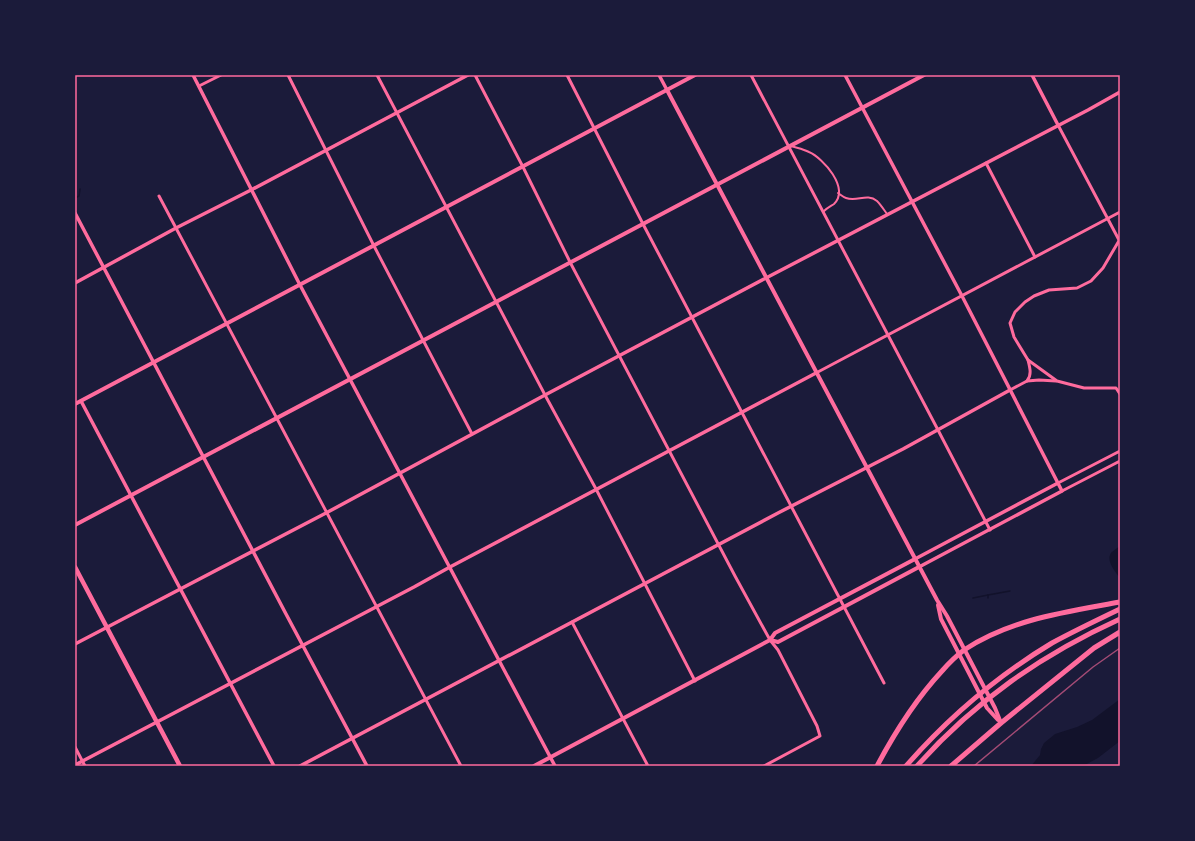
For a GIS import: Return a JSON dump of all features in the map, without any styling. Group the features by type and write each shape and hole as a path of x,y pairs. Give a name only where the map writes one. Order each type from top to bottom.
{"highway":[{"path":"877,766 896,732 918,699 936,677 964,650 1009,627 1029,620 1120,602"},
{"path":"906,766 944,726 1001,678 1052,644 1120,609"},
{"path":"917,766 942,739 971,712 1006,685 1064,647 1120,619"},
{"path":"951,766 1001,723 1094,648 1120,632"}],"main road":[{"path":"75,404 695,75"},
{"path":"75,525 924,75"},
{"path":"667,90 865,467 947,616 995,708 1001,723"},
{"path":"534,766 770,640 775,633 915,559"},
{"path":"75,567 180,766"},
{"path":"770,640 778,642 919,567"},
{"path":"937,600 941,619 959,654 988,708 1001,723"}],"street":[{"path":"193,75 300,285 556,766"},
{"path":"199,86 221,75"},
{"path":"288,75 374,246 472,434"},
{"path":"377,75 596,489 695,680"},
{"path":"75,283 176,228 252,190 468,75"},
{"path":"475,75 619,356 770,640 778,650 817,726 820,736 764,766"},
{"path":"567,75 692,318 884,683"},
{"path":"659,75 667,90"},
{"path":"751,75 824,211 990,530"},
{"path":"845,75 962,296 1062,491"},
{"path":"1027,381 1031,372 1028,360 1011,331 1010,323 1015,312 1029,298 1038,293 1049,290 1071,290 1087,284 1100,273 1120,239 1032,75"},
{"path":"75,644 253,552 545,395 1120,92"},
{"path":"789,146 809,152 822,162 835,176 838,185 838,193 834,204 824,211"},
{"path":"986,163 1035,257"},
{"path":"838,193 851,199 863,197 872,198 877,201 887,214"},
{"path":"159,196 461,766"},
{"path":"75,765 1120,212"},
{"path":"75,213 302,646 367,766"},
{"path":"1028,360 1057,381"},
{"path":"300,766 865,467 938,430 1027,381 1057,381 1084,388 1116,388 1120,394"},
{"path":"81,401 274,766"},
{"path":"915,559 1120,451"},
{"path":"919,567 1120,461"},
{"path":"572,622 648,766"},
{"path":"75,747 85,766"}],"shaded area":[{"path":"1120,546 1120,578 1112,567 1109,558 1112,552"},
{"path":"1120,699 1120,741 1098,758 1083,766 1031,766 1040,755 1044,743 1055,734 1077,727 1092,720"}],"waterway":[{"path":"77,197 79,196 80,189"},
{"path":"988,598 988,595 1010,591"},
{"path":"973,598 988,595"}],"railway":[{"path":"974,766 1093,667 1120,648"}]}
